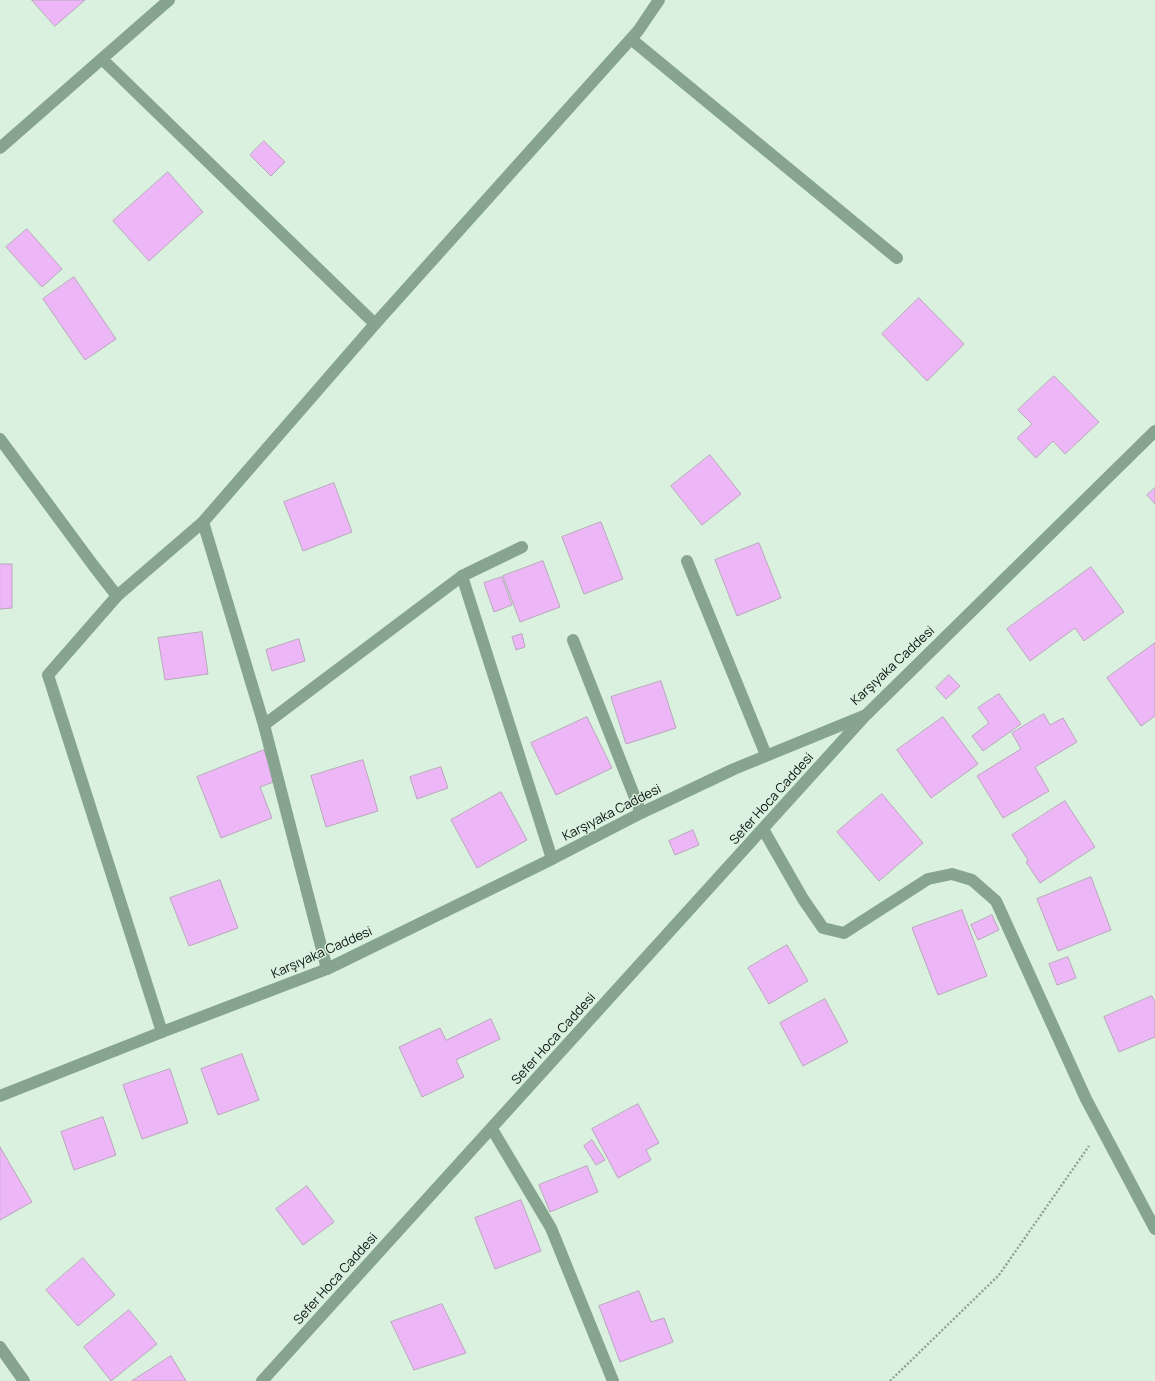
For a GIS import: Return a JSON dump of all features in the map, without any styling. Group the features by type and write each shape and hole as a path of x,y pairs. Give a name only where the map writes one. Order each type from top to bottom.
{"street":[{"path":"0,148 169,0"},
{"path":"162,1032 48,675 117,596 202,522 375,324 631,39 659,0"},
{"path":"631,39 897,258"},
{"path":"102,59 375,324"},
{"name":"Karşıyaka Caddesi","path":"0,1096 327,969 552,859 641,813 766,755 866,715 1155,431"},
{"path":"0,440 117,596"},
{"path":"202,522 264,725 327,969"},
{"path":"264,725 462,576 522,547"},
{"path":"687,561 766,755"},
{"path":"462,576 552,859"},
{"path":"573,640 641,813"},
{"name":"Sefer Hoca Caddesi","path":"262,1381 866,715"},
{"path":"763,829 803,899 823,928 844,933 928,879 952,874 972,880 996,901 1086,1100 1155,1229"},
{"path":"492,1129 551,1228 613,1381"},
{"path":"0,1347 24,1381"}],"path":[{"path":"890,1381 998,1275 1101,1129"}],"building":[{"path":"32,0 85,0 55,26"},
{"path":"264,141 285,162 271,176 250,155"},
{"path":"168,172 203,212 149,261 113,221"},
{"path":"27,229 62,269 42,287 6,247"},
{"path":"74,277 116,339 85,360 43,299"},
{"path":"919,298 964,344 927,381 882,334"},
{"path":"1054,376 1099,422 1065,454 1053,441 1036,458 1017,438 1032,424 1018,410"},
{"path":"710,455 741,494 702,525 671,486"},
{"path":"334,483 352,532 303,551 284,502"},
{"path":"1155,488 1155,504 1147,495"},
{"path":"601,522 623,579 584,594 562,537"},
{"path":"759,543 781,598 737,616 715,560"},
{"path":"543,561 560,607 520,622 503,576"},
{"path":"0,564 12,564 12,608 0,609"},
{"path":"1091,567 1124,612 1084,641 1075,628 1030,661 1007,629"},
{"path":"502,577 512,605 494,612 484,583"},
{"path":"202,632 208,674 165,680 158,638"},
{"path":"522,634 525,647 516,650 512,637"},
{"path":"299,639 305,661 272,671 266,650"},
{"path":"1155,643 1155,716 1141,726 1107,678"},
{"path":"949,675 960,686 946,699 936,688"},
{"path":"661,681 676,728 626,744 611,697"},
{"path":"999,694 1021,724 983,751 972,736 989,723 978,708"},
{"path":"1044,714 1050,725 1063,718 1077,742 1035,767 1049,791 1003,818 977,776 1021,749 1012,733"},
{"path":"587,717 612,768 556,795 531,743"},
{"path":"943,717 978,764 931,798 897,750"},
{"path":"264,750 276,781 260,787 272,818 221,838 197,777"},
{"path":"363,760 378,811 326,827 311,776"},
{"path":"441,767 448,788 417,799 410,777"},
{"path":"501,792 527,840 477,868 451,820"},
{"path":"882,794 923,843 879,881 837,832"},
{"path":"1065,801 1095,847 1040,883 1026,862 1028,860 1012,835"},
{"path":"693,830 699,845 675,855 669,841"},
{"path":"1091,877 1111,930 1058,951 1037,899"},
{"path":"220,880 238,928 189,946 170,898"},
{"path":"962,910 987,976 938,995 912,928"},
{"path":"992,915 999,930 978,940 971,925"},
{"path":"787,945 808,981 769,1004 748,968"},
{"path":"1068,957 1076,978 1057,985 1049,964"},
{"path":"1152,996 1155,1002 1155,1037 1119,1052 1104,1017"},
{"path":"825,999 848,1042 803,1066 780,1023"},
{"path":"491,1019 500,1039 456,1060 464,1077 422,1097 399,1047 440,1028 446,1040"},
{"path":"242,1054 259,1100 218,1115 201,1069"},
{"path":"170,1069 188,1123 142,1139 123,1085"},
{"path":"638,1104 659,1143 646,1150 651,1160 618,1178 592,1129"},
{"path":"103,1117 116,1155 74,1170 61,1132"},
{"path":"592,1140 605,1160 596,1165 584,1146"},
{"path":"0,1147 32,1202 0,1220"},
{"path":"587,1166 598,1192 550,1212 539,1185"},
{"path":"307,1186 334,1222 303,1245 276,1209"},
{"path":"521,1200 541,1251 495,1269 475,1218"},
{"path":"83,1258 115,1295 78,1326 46,1290"},
{"path":"639,1291 651,1322 664,1318 673,1342 620,1362 599,1306"},
{"path":"442,1304 466,1353 414,1370 391,1322"},
{"path":"129,1310 157,1344 111,1381 84,1347"},
{"path":"171,1356 186,1381 132,1381"}]}
